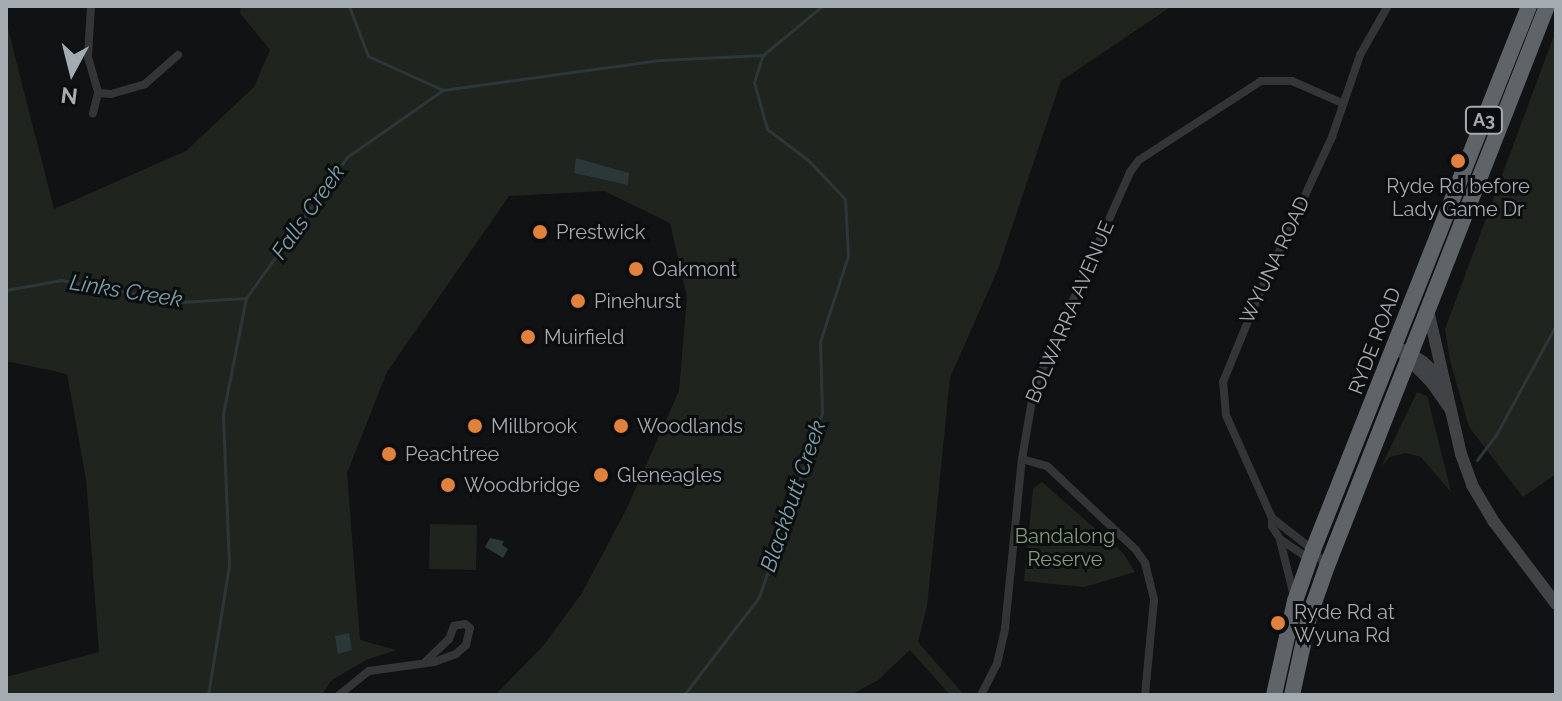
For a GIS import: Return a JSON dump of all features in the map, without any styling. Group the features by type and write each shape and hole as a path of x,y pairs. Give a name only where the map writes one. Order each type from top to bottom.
{"highway":[{"name":"RYDE ROAD","path":"1292,695 1309,617 1406,355 1529,6"},
{"name":"RYDE ROAD","path":"1274,695 1295,601 1312,554 1428,310 1547,6"}],"main road":[{"path":"1428,310 1450,409 1472,485 1494,522 1556,604"},
{"path":"1406,355 1445,382"},
{"path":"1406,355 1432,383 1450,409"}],"street":[{"path":"91,6 88,57 98,93 93,113"},
{"name":"WYUNA ROAD","path":"1327,566 1272,518 1226,415 1223,382 1261,290 1332,137 1360,55 1388,6"},
{"path":"98,93 145,84 178,55"},
{"name":"BOLWARRA AVENUE","path":"981,695 997,664 1004,637 1022,459 1034,388 1130,172 1139,160 1261,81 1292,81 1342,103"},
{"path":"1022,459 1047,466 1136,550 1145,563 1154,600 1145,695"},
{"name":"WYUNA ROAD","path":"1272,518 1295,601"},
{"name":"WYUNA ROAD","path":"1280,539 1312,554"},
{"path":"339,695 369,671 434,662 456,654 466,645 470,628 465,624 454,626 449,639 426,661"}],"green space":[{"path":"241,6 1172,6 1061,81 998,269 950,378 927,607 918,642 964,695 950,695 910,650 878,680 851,695 495,695 544,645 582,593 626,510 679,391 687,297 670,223 604,191 509,196 387,372 347,473 360,640 396,650 366,660 332,680 321,695 6,695 6,677 99,652 86,479 67,374 6,361 6,21 54,209 186,151 254,87 270,50 240,13"},
{"path":"1556,30 1556,474 1523,497 1469,427 1450,361 1445,329"},
{"path":"1417,392 1427,396 1451,492 1421,457 1405,453 1390,457 1381,467"},
{"name":"Bandalong Reserve","path":"1042,482 1123,553 1135,572 1084,587 1024,581 1033,489"},
{"path":"430,524 477,525 476,570 429,569"}],"shaded area":[{"path":"576,158 629,173 628,185 574,173"},
{"path":"490,538 504,541 502,545 508,549 503,558 485,547"},
{"path":"349,633 352,650 338,654 335,636"}],"waterway":[{"path":"349,6 368,56 443,90"},
{"name":"Blackbutt Creek","path":"684,695 759,597 822,413 820,342 848,256 845,199 808,160 767,129 754,82 763,55 822,6"},
{"name":"Falls Creek","path":"208,695 229,565 223,414 246,298 347,157 443,90 660,60 763,55"},
{"name":"Links Creek","path":"6,290 61,280 180,302 246,298"},
{"path":"1477,460 1497,433 1556,325"}],"place":[{"name":"Ryde Rd before Lady Game Dr","path":"1458,161"},
{"name":"Prestwick","path":"540,232"},
{"name":"Oakmont","path":"636,269"},
{"name":"Pinehurst","path":"578,301"},
{"name":"Muirfield","path":"528,337"},
{"name":"Millbrook","path":"475,426"},
{"name":"Woodlands","path":"621,426"},
{"name":"Peachtree","path":"389,454"},
{"name":"Gleneagles","path":"601,475"},
{"name":"Woodbridge","path":"448,485"},
{"name":"Ryde Rd at Wyuna Rd","path":"1278,623"}]}
